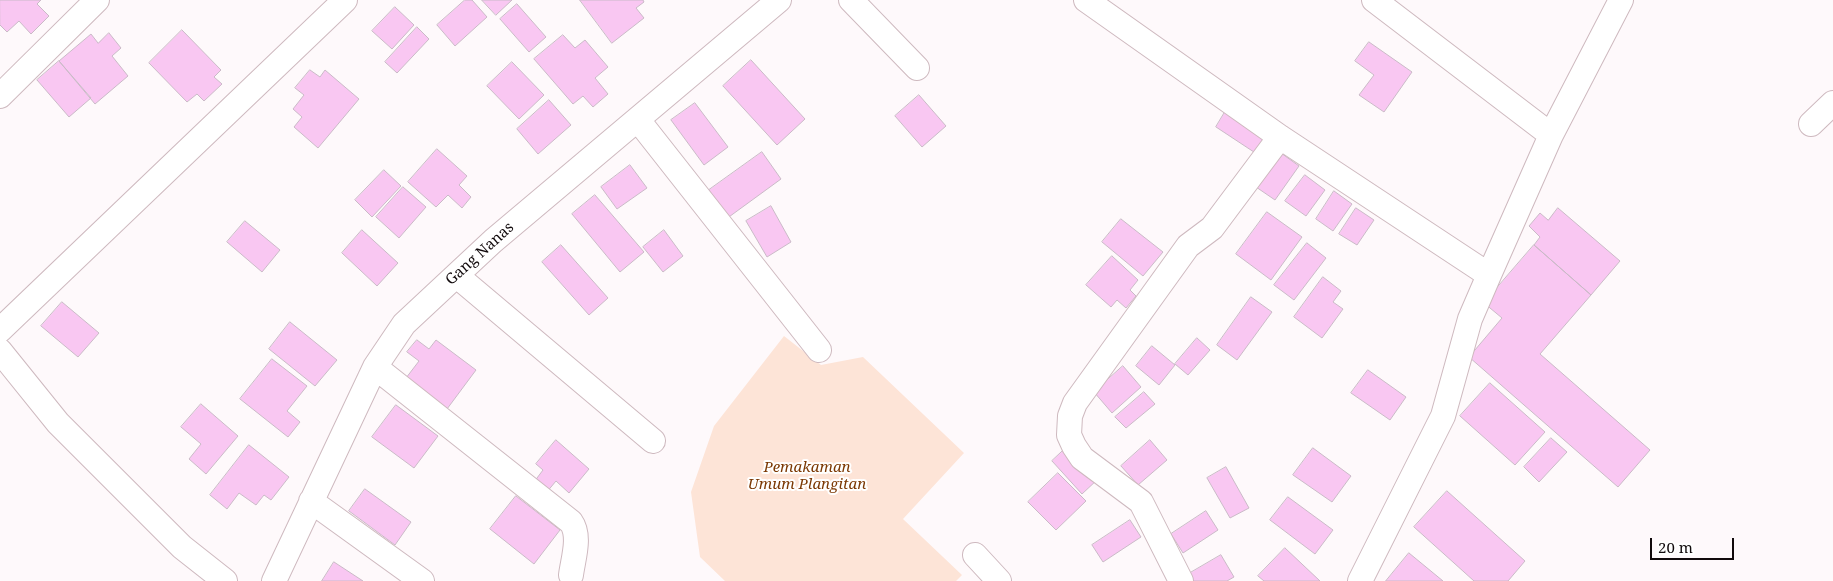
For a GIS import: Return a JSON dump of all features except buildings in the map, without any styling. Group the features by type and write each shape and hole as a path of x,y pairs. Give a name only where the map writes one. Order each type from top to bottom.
{"street":[{"path":"0,96 97,0"},
{"path":"0,330 344,0"},
{"name":"Gang Nanas","path":"274,581 375,367 404,324 493,241 778,0"},
{"path":"852,0 918,68"},
{"path":"1086,0 1280,137 1489,275"},
{"path":"1374,0 1551,135"},
{"path":"1360,581 1443,416 1470,318 1551,135 1621,0"},
{"path":"1811,124 1833,103"},
{"path":"638,120 818,350"},
{"path":"1181,581 1141,502 1082,458 1069,435 1070,416 1074,403 1188,246 1212,228 1280,137"},
{"path":"457,276 653,440"},
{"path":"0,350 58,423 182,547 225,581"},
{"path":"375,367 571,522 576,528 571,575"},
{"path":"312,500 422,581"},
{"path":"975,555 999,581"}],"green space":[{"name":"Pemakaman Umum Plangitan","path":"784,336 821,365 863,357 964,453 903,519 962,575 956,581 725,581 700,557 691,492 714,426"}]}
